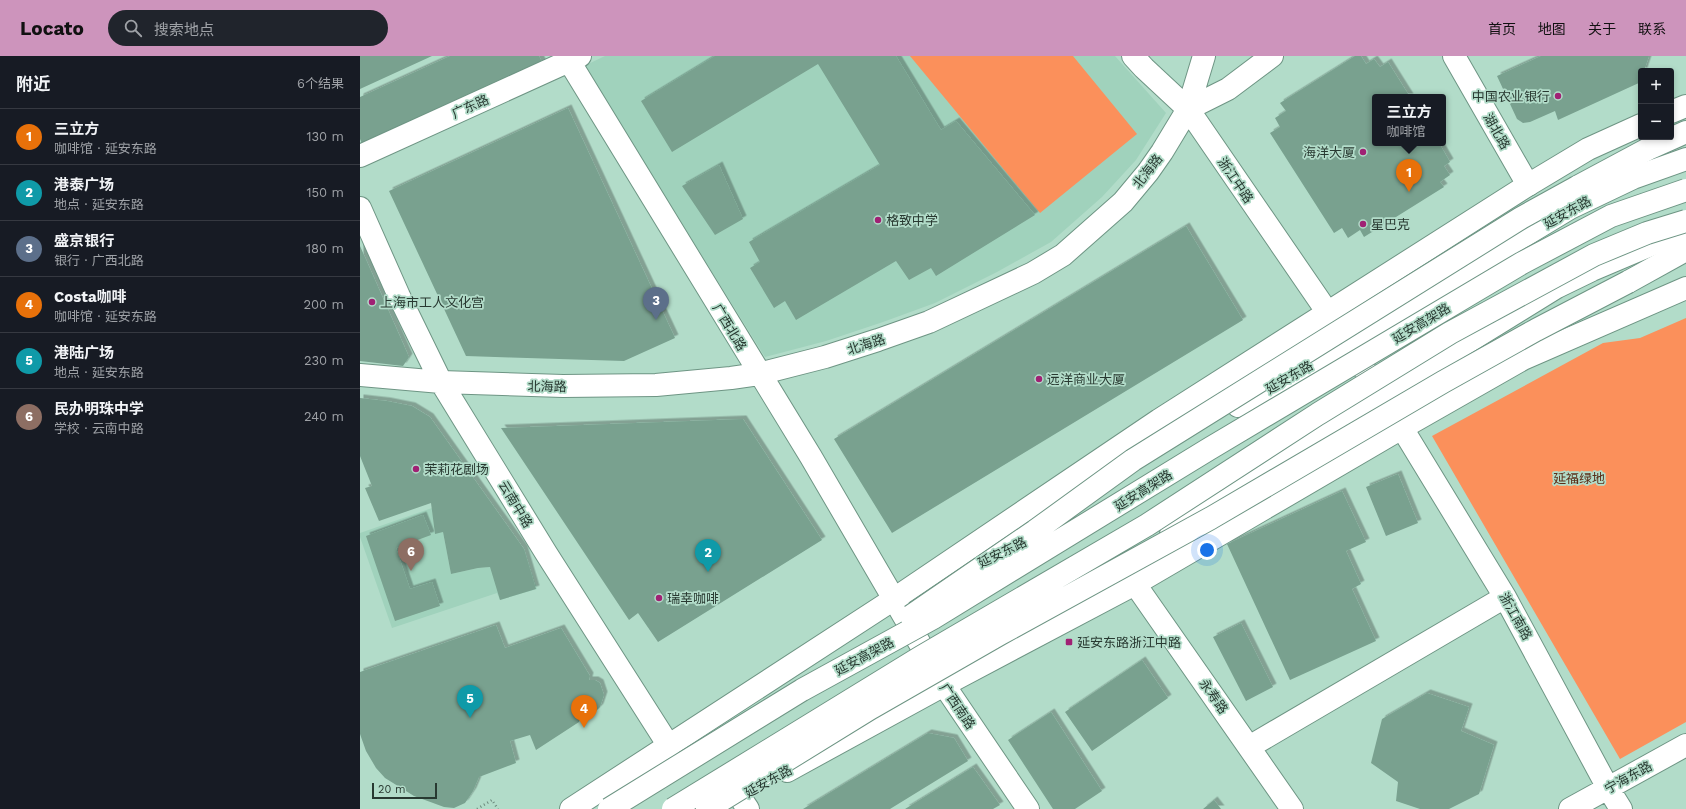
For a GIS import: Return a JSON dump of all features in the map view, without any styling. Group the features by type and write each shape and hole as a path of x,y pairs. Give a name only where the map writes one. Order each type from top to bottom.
{"main road":[{"name":"浙江中路","path":"1133,56 1188,109 1328,313 1381,397"},
{"name":"北海路","path":"360,375 442,382 563,386 656,385 759,374 826,357 929,322 1033,273 1063,255 1123,202 1148,172 1162,152 1188,109 1204,56"},
{"path":"1188,109 1228,89 1272,56"},
{"name":"湖北路","path":"1454,56 1528,185"},
{"name":"广东路","path":"360,156 572,58"},
{"name":"广西北路","path":"572,58 894,599"},
{"path":"1674,111 1686,106"},
{"name":"延安东路","path":"571,809 894,599 1159,420 1528,185 1588,149 1638,126"},
{"path":"802,690 1035,531 1133,460 1521,218 1648,149 1686,132"},
{"name":"延安东路","path":"894,599 1015,549 1203,427 1347,343 1570,208 1633,178 1686,159"},
{"name":"延安高架路","path":"609,809 802,690 933,618 1209,449 1522,263 1612,216 1686,190"},
{"name":"云南中路","path":"360,208 399,296 442,382 546,552 669,746"},
{"name":"延安高架路","path":"673,809 921,658 1147,525 1318,414 1450,333 1594,255 1647,233 1686,221"},
{"name":"延安东路","path":"1092,607 1189,518 1233,487 1557,287 1592,270 1686,230"},
{"path":"707,809 884,700 1000,634 1211,518 1449,378 1686,250"},
{"path":"1628,282 1686,258"},
{"name":"延安东路","path":"720,809 744,803 944,685 1135,584 1402,428 1524,359 1686,288"},
{"name":"浙江南路","path":"1381,397 1402,428 1505,597 1608,788 1621,809"},
{"name":"永寿路","path":"1135,584 1292,809"},
{"path":"1249,747 1505,597"},
{"name":"广西南路","path":"894,599 944,685 1028,809"},
{"name":"宁海东路","path":"1570,809 1686,745"}],"path":[{"path":"477,809 492,800 498,809"}],"shaded area":[{"name":"格致中学","path":"605,56 1115,56 1166,113 1136,160 1102,197 1051,242 997,272 935,303 826,341 765,357 584,66"},
{"path":"432,508 435,533 443,532 451,574 504,563 524,549 537,589 500,600 497,593 392,628 360,537 360,533"}],"green space":[{"path":"910,56 1073,56 1137,134 1040,213"},
{"name":"延福绿地","path":"1686,318 1686,722 1620,759 1432,436 1603,343 1640,338"}],"building":[{"path":"360,56 432,56 360,89"},
{"path":"450,56 539,56 543,64 363,146 360,139 360,97"},
{"path":"715,56 896,56 941,130 956,121 1035,215 936,276 931,268 909,280 896,261 796,320 785,301 774,308 750,268 760,262 749,242 880,165 818,64 672,152 641,101"},
{"name":"海洋大厦","path":"1355,56 1361,56 1366,64 1374,59 1380,67 1388,62 1408,94 1372,94 1372,146 1441,146 1450,162 1444,166 1450,175 1440,182 1444,187 1364,237 1360,230 1348,238 1342,228 1334,233 1270,133 1280,127 1275,118 1286,111 1280,103"},
{"name":"中国农业银行","path":"1541,56 1649,56 1645,68 1638,68 1638,83 1558,120 1555,111 1530,122 1523,123 1517,119 1497,76"},
{"path":"568,108 675,338 624,361 466,356 389,191"},
{"path":"719,165 743,219 715,235 682,186"},
{"name":"远洋商业大厦","path":"1186,226 1243,320 892,533 834,439"},
{"name":"上海市工人文化宫","path":"360,246 409,357 403,366 360,361"},
{"path":"360,398 412,406 430,417 524,549 536,589 500,600 490,567 451,574 443,532 435,534 431,503 379,521 365,488 372,486 360,456"},
{"path":"743,419 822,540 658,642 638,613 629,620 501,428"},
{"path":"1398,474 1418,523 1386,536 1366,487"},
{"path":"1342,491 1366,542 1346,551 1361,584 1352,589 1376,641 1290,680 1227,544"},
{"path":"423,515 431,535 396,548 410,589 432,582 440,606 395,621 366,536"},
{"path":"1241,623 1273,687 1246,701 1213,637"},
{"path":"496,625 505,648 561,628 590,676 589,680 595,680 600,683 604,695 600,707 595,712 581,714 579,722 536,750 530,735 510,741 516,763 479,777 473,791 465,803 454,808 444,807 414,796 385,778 376,768 366,751 360,734 360,672"},
{"path":"1142,660 1168,698 1092,751 1065,712"},
{"path":"1427,693 1469,707 1461,731 1494,745 1479,794 1449,809 1420,809 1396,801 1398,782 1371,763 1382,719"},
{"path":"1051,712 1102,791 1075,809 1053,809 1008,740"},
{"path":"928,733 954,738 968,761 890,809 803,809"},
{"path":"973,767 1000,805 993,809 905,809"},
{"path":"1214,800 1221,809 1203,809"}],"place":[{"name":"中国农业银行","path":"1558,96"},
{"name":"海洋大厦","path":"1363,152"},
{"name":"三立方","path":"1409,192"},
{"name":"格致中学","path":"878,220"},
{"name":"星巴克","path":"1363,224"},
{"name":"上海市工人文化宫","path":"372,302"},
{"name":"盛京银行","path":"656,320"},
{"name":"远洋商业大厦","path":"1039,379"},
{"name":"茉莉花剧场","path":"416,469"},
{"name":"民办明珠中学","path":"411,571"},
{"name":"港泰广场","path":"708,572"},
{"name":"瑞幸咖啡","path":"659,598"},
{"name":"延安东路浙江中路","path":"1069,642"},
{"name":"港陆广场","path":"470,718"},
{"name":"Costa咖啡","path":"584,728"}]}
